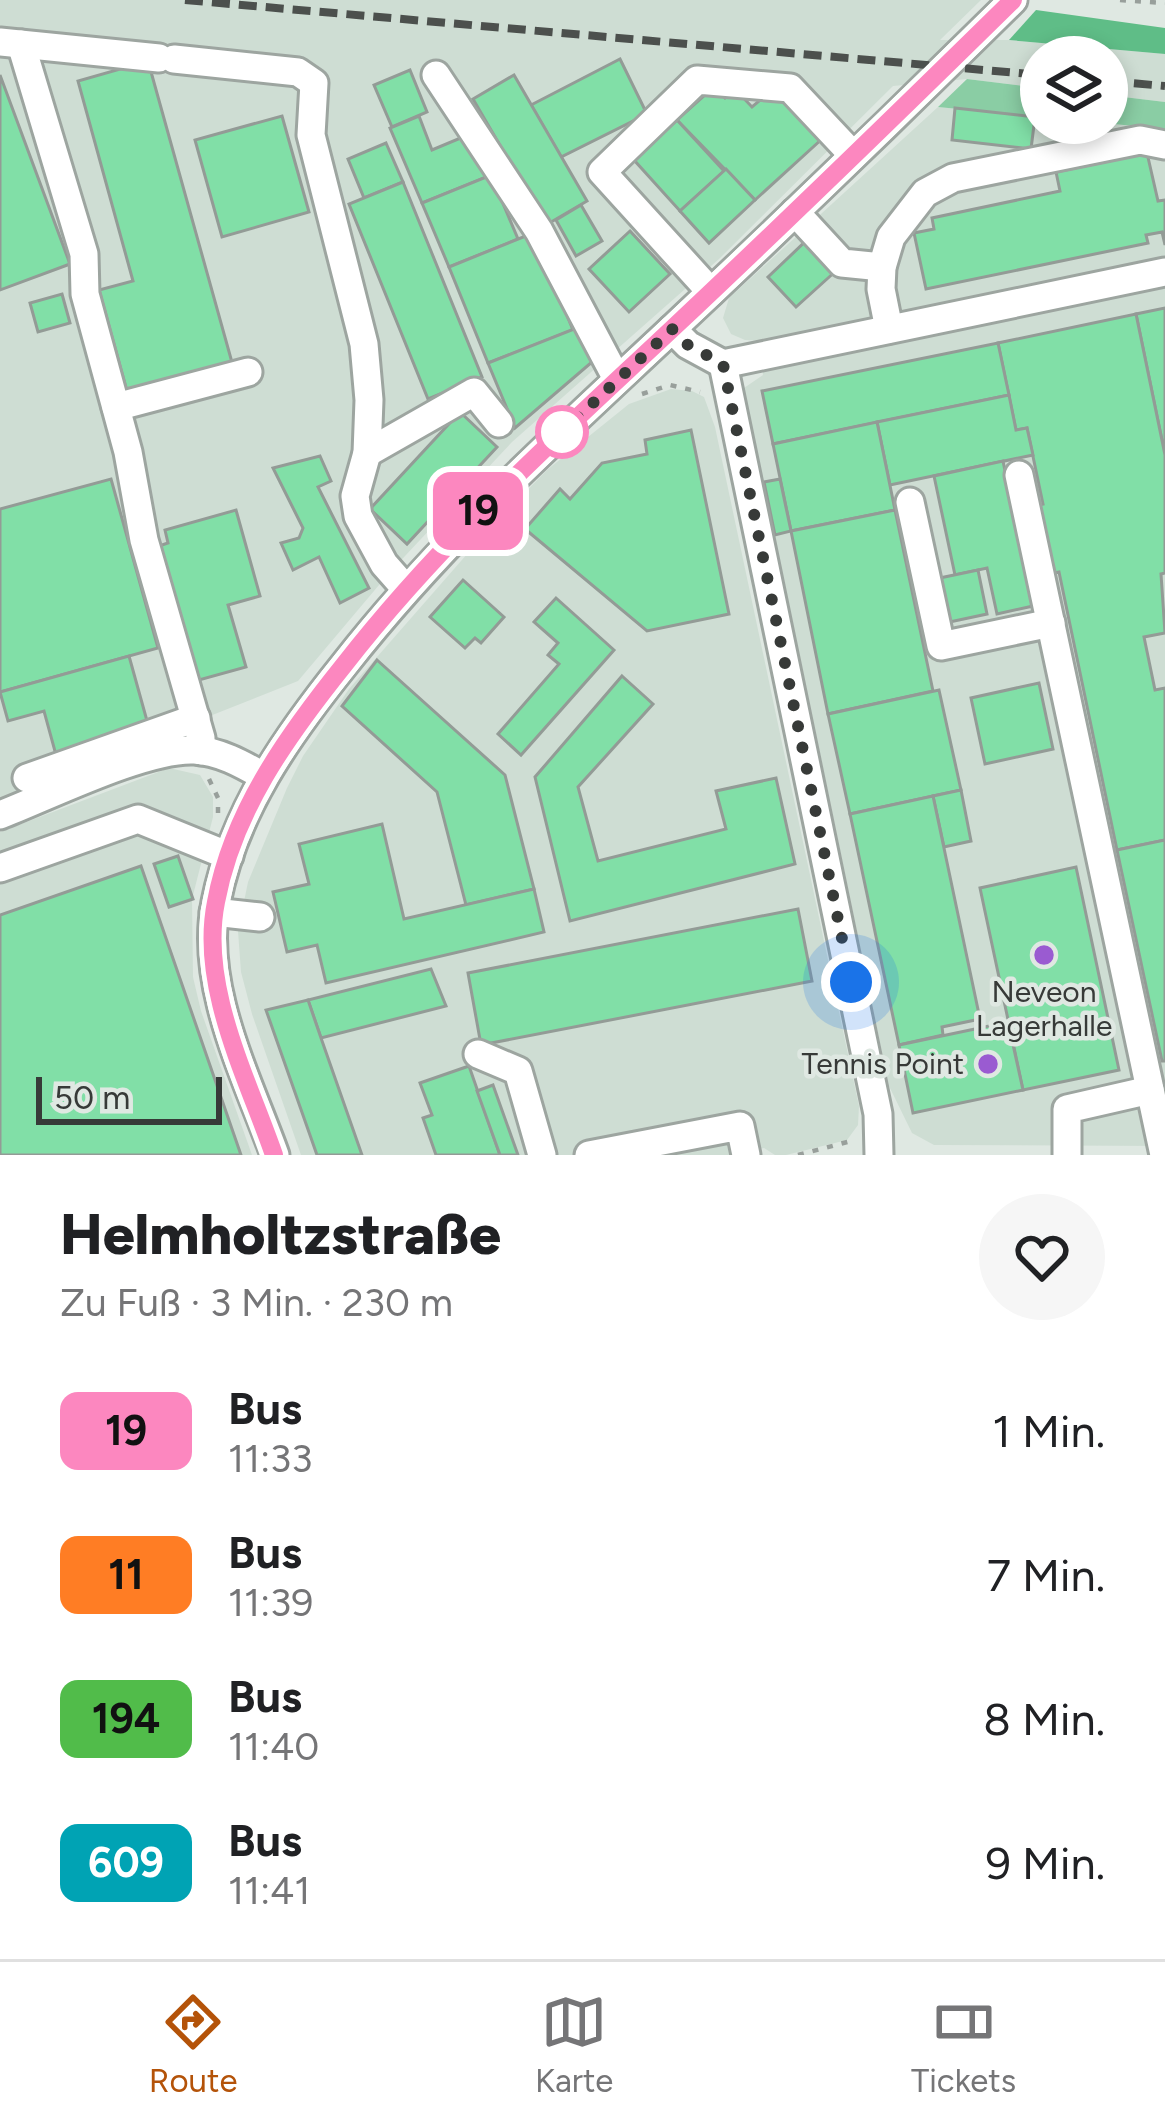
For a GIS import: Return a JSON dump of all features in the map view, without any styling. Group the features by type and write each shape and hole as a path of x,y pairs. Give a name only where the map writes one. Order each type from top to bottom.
{"street":[{"path":"274,1155 214,970 214,912 229,856 263,776 307,711 469,520 622,390 672,329 854,154 997,5"},
{"path":"201,751 85,294 84,254 10,43 298,72 314,83 311,135 364,344 369,400 367,453 355,496 358,516 384,564 406,589"},
{"path":"436,75 539,231 622,390"},
{"path":"711,292 602,172 697,80 790,88 854,154"},
{"path":"889,329 882,267 891,237 925,194 953,178 1140,140 1165,145"},
{"path":"795,212 842,263 882,267"},
{"path":"672,329 688,345 723,364 1165,272"},
{"path":"723,364 878,1114 879,1155"},
{"path":"116,407 248,372"},
{"path":"367,453 475,392 499,423"},
{"path":"1019,475 1164,1155"},
{"path":"910,502 941,646 1051,623"},
{"path":"26,778 196,718"},
{"path":"0,815 149,759 201,751 216,753 263,776"},
{"path":"0,868 139,819 229,856"},
{"path":"214,912 260,917"},
{"path":"478,1054 518,1071 542,1155"},
{"path":"1067,1155 1067,1108 1150,1090"},
{"path":"589,1155 740,1126 746,1155"}],"path":[{"path":"1120,0 1165,3"},
{"path":"622,390 692,388 710,399"},
{"path":"798,1155 841,1146"}],"shaded area":[{"path":"0,0 981,0 940,40 1020,41 1020,85 967,79 893,86 719,259 512,442 390,572 298,681 0,799"},
{"path":"1128,51 1165,54 1165,102 1128,98"},
{"path":"938,107 1020,115 1020,144 1128,144 1128,125 1165,129 1165,258 867,324 764,341 731,334 723,318 729,298"},
{"path":"1165,284 1165,1146 934,1145 912,1133 889,1086 744,388 763,375 762,369"},
{"path":"671,389 704,397 715,427 859,1106 858,1125 847,1140 786,1155 764,1148 729,1155 301,1155 252,1014 241,972 238,931 248,882 287,788 349,689 489,529 547,470 629,404"},
{"path":"169,768 200,775 213,797 213,817 192,899 193,977 252,1155 0,1155 0,832"}],"green space":[{"path":"1036,10 1165,28 1165,54 1128,51 1128,36 1020,36 1020,41 1009,40"},
{"path":"967,79 1020,85 1020,115 938,107"},
{"path":"1128,98 1165,102 1165,129 1128,125"}],"building":[{"path":"620,59 647,114 561,157 531,105"},
{"path":"148,61 233,366 128,395 99,290 133,281 78,81"},
{"path":"410,70 427,112 392,127 374,85"},
{"path":"0,75 70,264 0,290"},
{"path":"514,75 587,201 546,225 473,99"},
{"path":"714,87 725,98 735,89 752,107 765,96 787,97 823,138 755,200 677,120"},
{"path":"955,108 1020,115 1020,144 1032,144 1031,149 952,140"},
{"path":"282,116 309,212 222,237 195,140"},
{"path":"419,116 432,150 470,134 487,177 422,203 390,128"},
{"path":"677,120 724,171 680,211 634,160"},
{"path":"386,143 403,182 364,198 348,159"},
{"path":"1147,153 1158,201 1165,200 1165,245 1162,232 1146,235 1148,243 926,289 914,233 934,229 932,218 1060,191 1056,172"},
{"path":"726,169 755,200 709,243 680,211"},
{"path":"491,175 518,239 449,267 422,203"},
{"path":"403,182 482,377 428,399 349,204"},
{"path":"581,205 602,241 576,256 556,220"},
{"path":"630,231 670,274 629,312 589,269"},
{"path":"533,233 573,330 488,363 449,267"},
{"path":"809,238 838,269 796,307 768,277"},
{"path":"62,294 70,323 38,332 30,303"},
{"path":"1165,308 1165,455 1136,314"},
{"path":"1136,314 1165,455 1165,573 1161,574 1165,633 1144,637 1155,690 1165,688 1165,840 1117,850 1059,572 1049,574 1034,506 1043,504 1027,428 1016,430 998,343"},
{"path":"579,327 592,362 515,428 488,363"},
{"path":"998,343 1009,395 773,444 762,391"},
{"path":"1009,395 1016,430 1027,428 1033,455 890,485 877,422"},
{"path":"460,412 497,447 407,544 370,509"},
{"path":"877,422 895,510 791,531 773,444"},
{"path":"691,430 729,614 647,631 525,529 560,489 570,499 602,463 647,454 645,440"},
{"path":"320,456 331,481 318,487 369,588 340,603 319,557 293,570 281,543 299,538 303,528 273,468"},
{"path":"1003,461 1033,606 997,614 987,568 955,575 934,476"},
{"path":"111,479 158,648 0,692 0,509"},
{"path":"780,479 791,531 775,535 764,482"},
{"path":"236,510 260,596 228,605 246,667 199,680 156,547 168,543 165,530"},
{"path":"895,510 933,691 828,714 791,531"},
{"path":"978,570 987,614 945,623 935,579"},
{"path":"463,580 504,617 481,643 475,638 465,648 430,617"},
{"path":"556,598 614,650 521,755 498,734 559,664 548,655 558,643 534,622"},
{"path":"129,656 149,728 56,755 44,711 8,721 0,692"},
{"path":"377,660 505,775 534,889 466,905 437,792 342,706"},
{"path":"622,676 653,704 578,787 598,861 726,829 716,791 776,778 795,864 570,921 535,777"},
{"path":"1039,683 1053,749 985,764 971,698"},
{"path":"939,690 961,790 850,814 828,714"},
{"path":"961,790 971,841 944,847 933,796"},
{"path":"933,796 980,1019 942,1027 943,1035 899,1045 850,814"},
{"path":"382,824 404,919 534,889 544,932 326,983 317,945 287,952 273,892 309,884 299,844"},
{"path":"1165,840 1165,1061 1162,1061 1117,850"},
{"path":"178,856 193,899 169,907 154,864"},
{"path":"141,866 241,1155 0,1155 0,915"},
{"name":"Neveon Lagerhalle","path":"1076,867 1119,1070 1023,1090 980,888"},
{"path":"798,909 812,981 481,1045 468,973"},
{"path":"431,969 446,1006 321,1038 308,1000"},
{"path":"308,1000 362,1155 317,1155 266,1010"},
{"path":"1008,1022 1023,1090 913,1113 899,1045"},
{"path":"469,1066 500,1155 436,1155 423,1118 432,1115 420,1083"},
{"path":"493,1085 518,1155 500,1155 477,1091"}],"railway":[{"path":"185,0 1020,73"},
{"path":"1128,83 1165,86"}],"bus line":[{"name":"19","path":"274,1155 227,1020 214,970 212,938 215,903 236,836 284,742 354,651 469,520 1013,0"}],"place":[{"name":"Neveon Lagerhalle","path":"1044,955"},
{"name":"Tennis Point","path":"988,1064"}],"route":[{"path":"562,432 672,329 688,345 723,364 851,982"}]}
